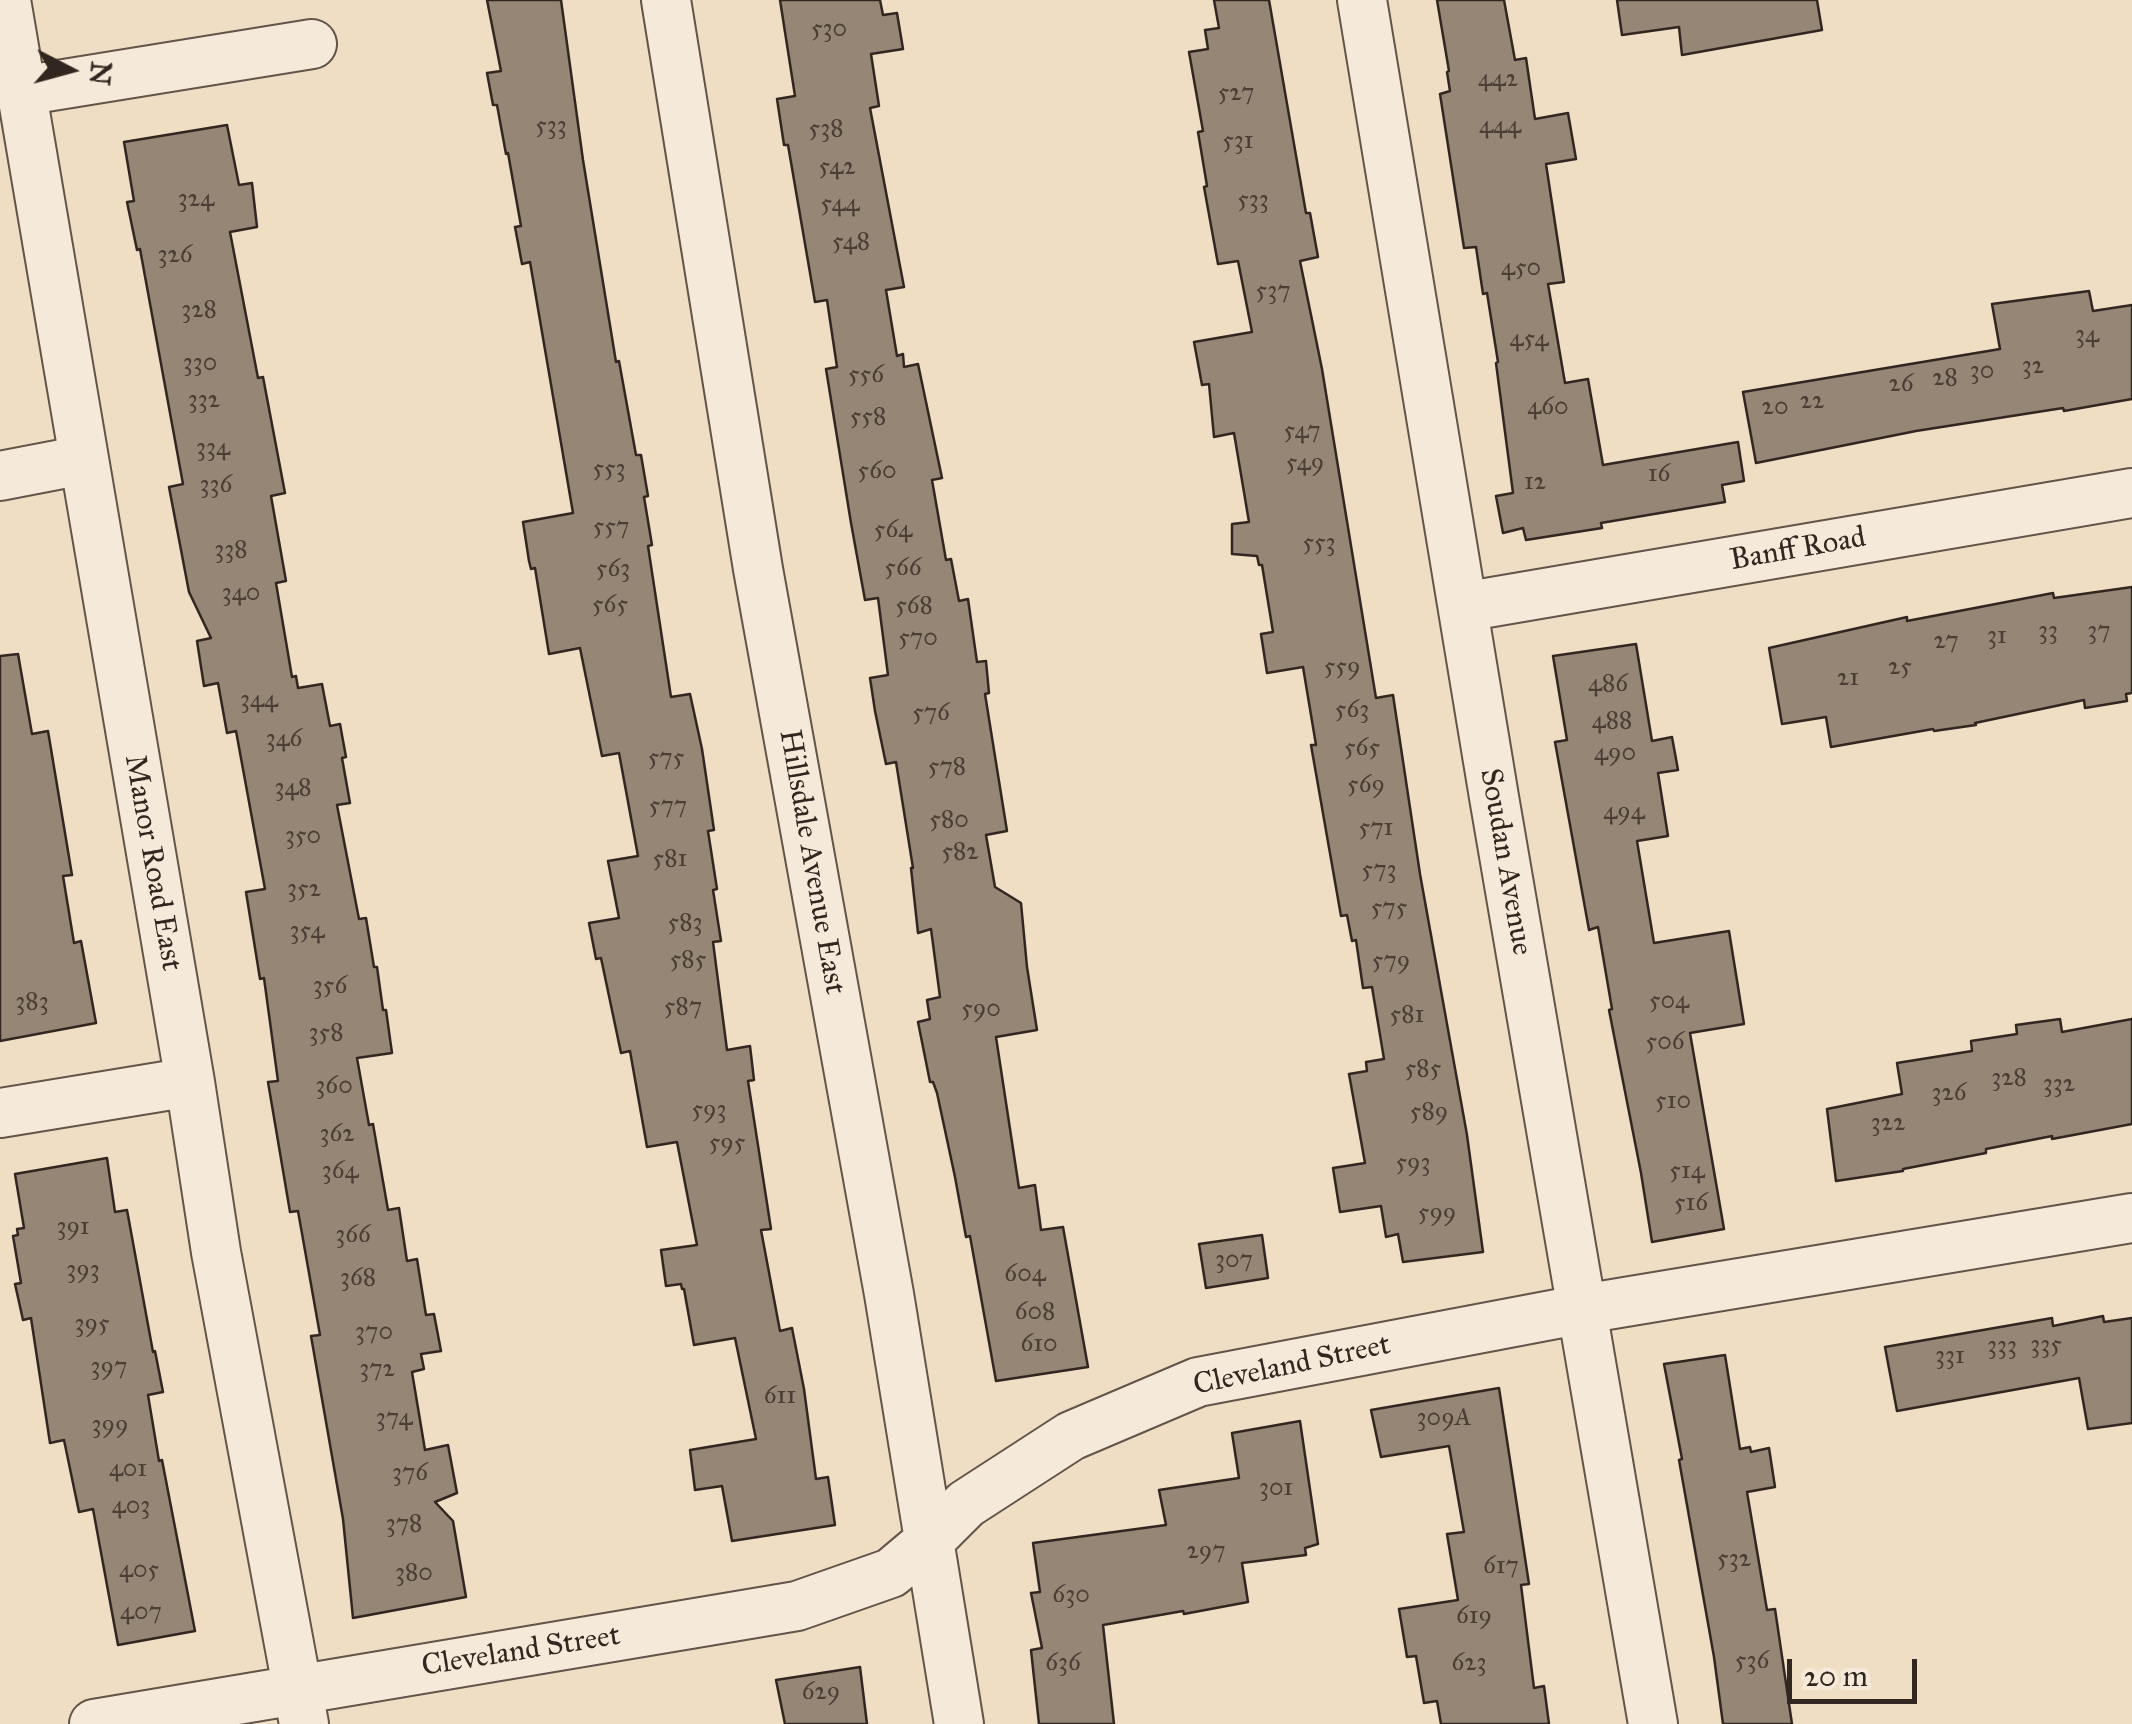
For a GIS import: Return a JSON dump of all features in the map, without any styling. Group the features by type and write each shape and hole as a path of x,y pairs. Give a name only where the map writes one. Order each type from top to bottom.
{"street":[{"name":"Manor Road East","path":"6,0 216,1252 302,1706"},
{"name":"Hillsdale Avenue East","path":"666,0 758,569 892,1312 960,1724"},
{"name":"Soudan Avenue","path":"1362,0 1653,1724"},
{"path":"21,90 312,44"},
{"path":"0,476 83,460"},
{"name":"Banff Road","path":"1464,607 2132,494"},
{"path":"0,1113 190,1082"},
{"name":"Cleveland Street","path":"94,1724 302,1706 797,1606 891,1574 966,1504 1072,1436 1198,1382 1583,1309 2132,1218"}],"building":[{"path":"487,0 561,0 616,362 619,361 636,455 641,455 648,496 644,497 652,545 648,546 671,697 690,694 702,749 714,830 708,831 721,941 713,942 727,1050 750,1046 754,1080 748,1081 771,1229 761,1230 780,1331 792,1328 816,1479 828,1477 835,1525 732,1541 722,1486 695,1490 690,1450 756,1439 735,1338 694,1345 684,1289 681,1284 666,1286 661,1250 697,1245 677,1142 647,1147 630,1051 621,1053 601,958 596,959 589,923 619,918 608,861 638,856 619,753 602,756 580,648 549,654 535,568 531,569 529,561 523,522 573,513 530,262 522,264 515,227 521,226 508,153 487,73 501,71"},
{"path":"780,0 880,0 883,15 897,13 903,49 871,54 879,106 870,108 904,287 886,290 897,356 903,354 904,367 918,364 942,478 932,480 946,560 951,559 959,601 968,599 977,662 986,661 989,693 985,694 1007,831 986,835 995,887 1021,903 1037,1030 996,1037 1019,1188 1035,1185 1041,1230 1063,1227 1088,1367 996,1381 970,1236 966,1237 937,1093 930,1082 918,1022 930,1019 927,1000 940,997 931,929 918,933 913,868 896,762 886,764 875,711 870,678 888,675 878,598 865,600 826,369 837,367 827,300 815,302 788,145 784,145 777,99 795,96"},
{"path":"1214,0 1269,0 1306,213 1310,213 1318,257 1300,261 1322,369 1376,698 1393,695 1483,1252 1403,1262 1398,1234 1386,1237 1381,1206 1340,1212 1333,1168 1365,1163 1349,1074 1367,1071 1366,1062 1384,1059 1372,987 1363,988 1356,940 1352,941 1347,915 1341,916 1311,745 1316,745 1303,667 1267,673 1261,634 1273,632 1262,565 1257,556 1232,554 1232,524 1249,522 1234,433 1214,437 1209,384 1202,385 1194,342 1252,332 1238,261 1218,264 1204,187 1207,186 1198,132 1203,131 1189,52 1208,49 1205,30 1219,28"},
{"path":"1437,0 1504,0 1515,60 1526,58 1535,119 1568,113 1576,159 1546,164 1564,282 1548,284 1565,383 1588,379 1603,465 1738,442 1744,481 1722,485 1725,502 1526,540 1523,528 1503,533 1496,496 1513,493 1498,362 1476,247 1464,248 1440,94 1450,91"},
{"path":"1617,0 1817,0 1822,30 1682,55 1679,27 1622,35"},
{"path":"227,125 239,185 252,183 257,227 230,232 285,493 271,496 286,581 276,583 292,677 296,676 298,688 322,684 330,726 340,724 350,803 337,805 359,919 366,918 377,967 392,1053 357,1058 388,1210 399,1208 407,1261 417,1259 426,1315 434,1314 441,1351 421,1354 424,1369 412,1372 425,1450 448,1445 457,1493 435,1502 453,1521 466,1597 353,1618 343,1519 311,1336 320,1335 298,1211 290,1212 268,1082 278,1081 264,978 260,979 246,892 265,889 236,731 227,733 218,683 204,686 197,641 211,638 189,592 169,487 183,484 140,249 137,250 127,202 134,201 124,142"},
{"path":"2089,291 2093,311 2132,305 2132,399 1916,431 1756,463 1743,392 2000,349 1992,304"},
{"path":"2132,587 2132,693 2126,694 2127,701 2085,708 2084,700 1976,725 1831,747 1826,717 1782,724 1769,648 1907,617 1907,621 2053,593 2054,598"},
{"path":"1636,644 1652,741 1672,737 1678,770 1658,773 1668,836 1637,841 1654,943 1729,931 1744,1024 1690,1033 1724,1229 1652,1242 1609,1010 1612,1009 1598,927 1589,930 1555,742 1567,740 1553,656"},
{"path":"18,654 32,734 48,731 72,875 63,876 74,943 81,941 96,1023 0,1041 0,656"},
{"path":"2060,1019 2062,1032 2132,1019 2132,1124 2052,1136 1903,1171 1836,1181 1827,1109 1902,1094 1897,1063 1972,1051 1971,1041 2017,1034 2016,1025"},
{"path":"107,1158 115,1212 127,1210 163,1392 148,1395 195,1631 118,1645 93,1509 79,1512 64,1440 50,1443 31,1318 23,1320 15,1284 21,1283 13,1236 18,1235 17,1229 24,1228 15,1174"},
{"path":"1262,1235 1268,1278 1206,1288 1199,1244"},
{"path":"2103,1316 2104,1322 2132,1318 2132,1423 2088,1429 2079,1378 1897,1411 1885,1347 2052,1318 2053,1326"},
{"path":"1725,1355 1740,1449 1750,1447 1751,1452 1769,1448 1775,1487 1747,1492 1767,1610 1775,1609 1792,1724 1723,1724 1664,1364"},
{"path":"1499,1388 1529,1584 1521,1585 1534,1688 1544,1686 1549,1724 1441,1724 1437,1701 1424,1703 1416,1656 1407,1657 1399,1609 1458,1600 1447,1534 1464,1532 1449,1446 1381,1457 1371,1410"},
{"path":"1300,1421 1318,1544 1305,1548 1306,1555 1242,1563 1248,1602 1103,1625 1114,1724 1039,1724 1031,1650 1042,1648 1031,1593 1040,1592 1033,1543 1166,1525 1159,1490 1239,1478 1232,1433"},
{"path":"860,1667 867,1724 785,1724 776,1680"}]}
